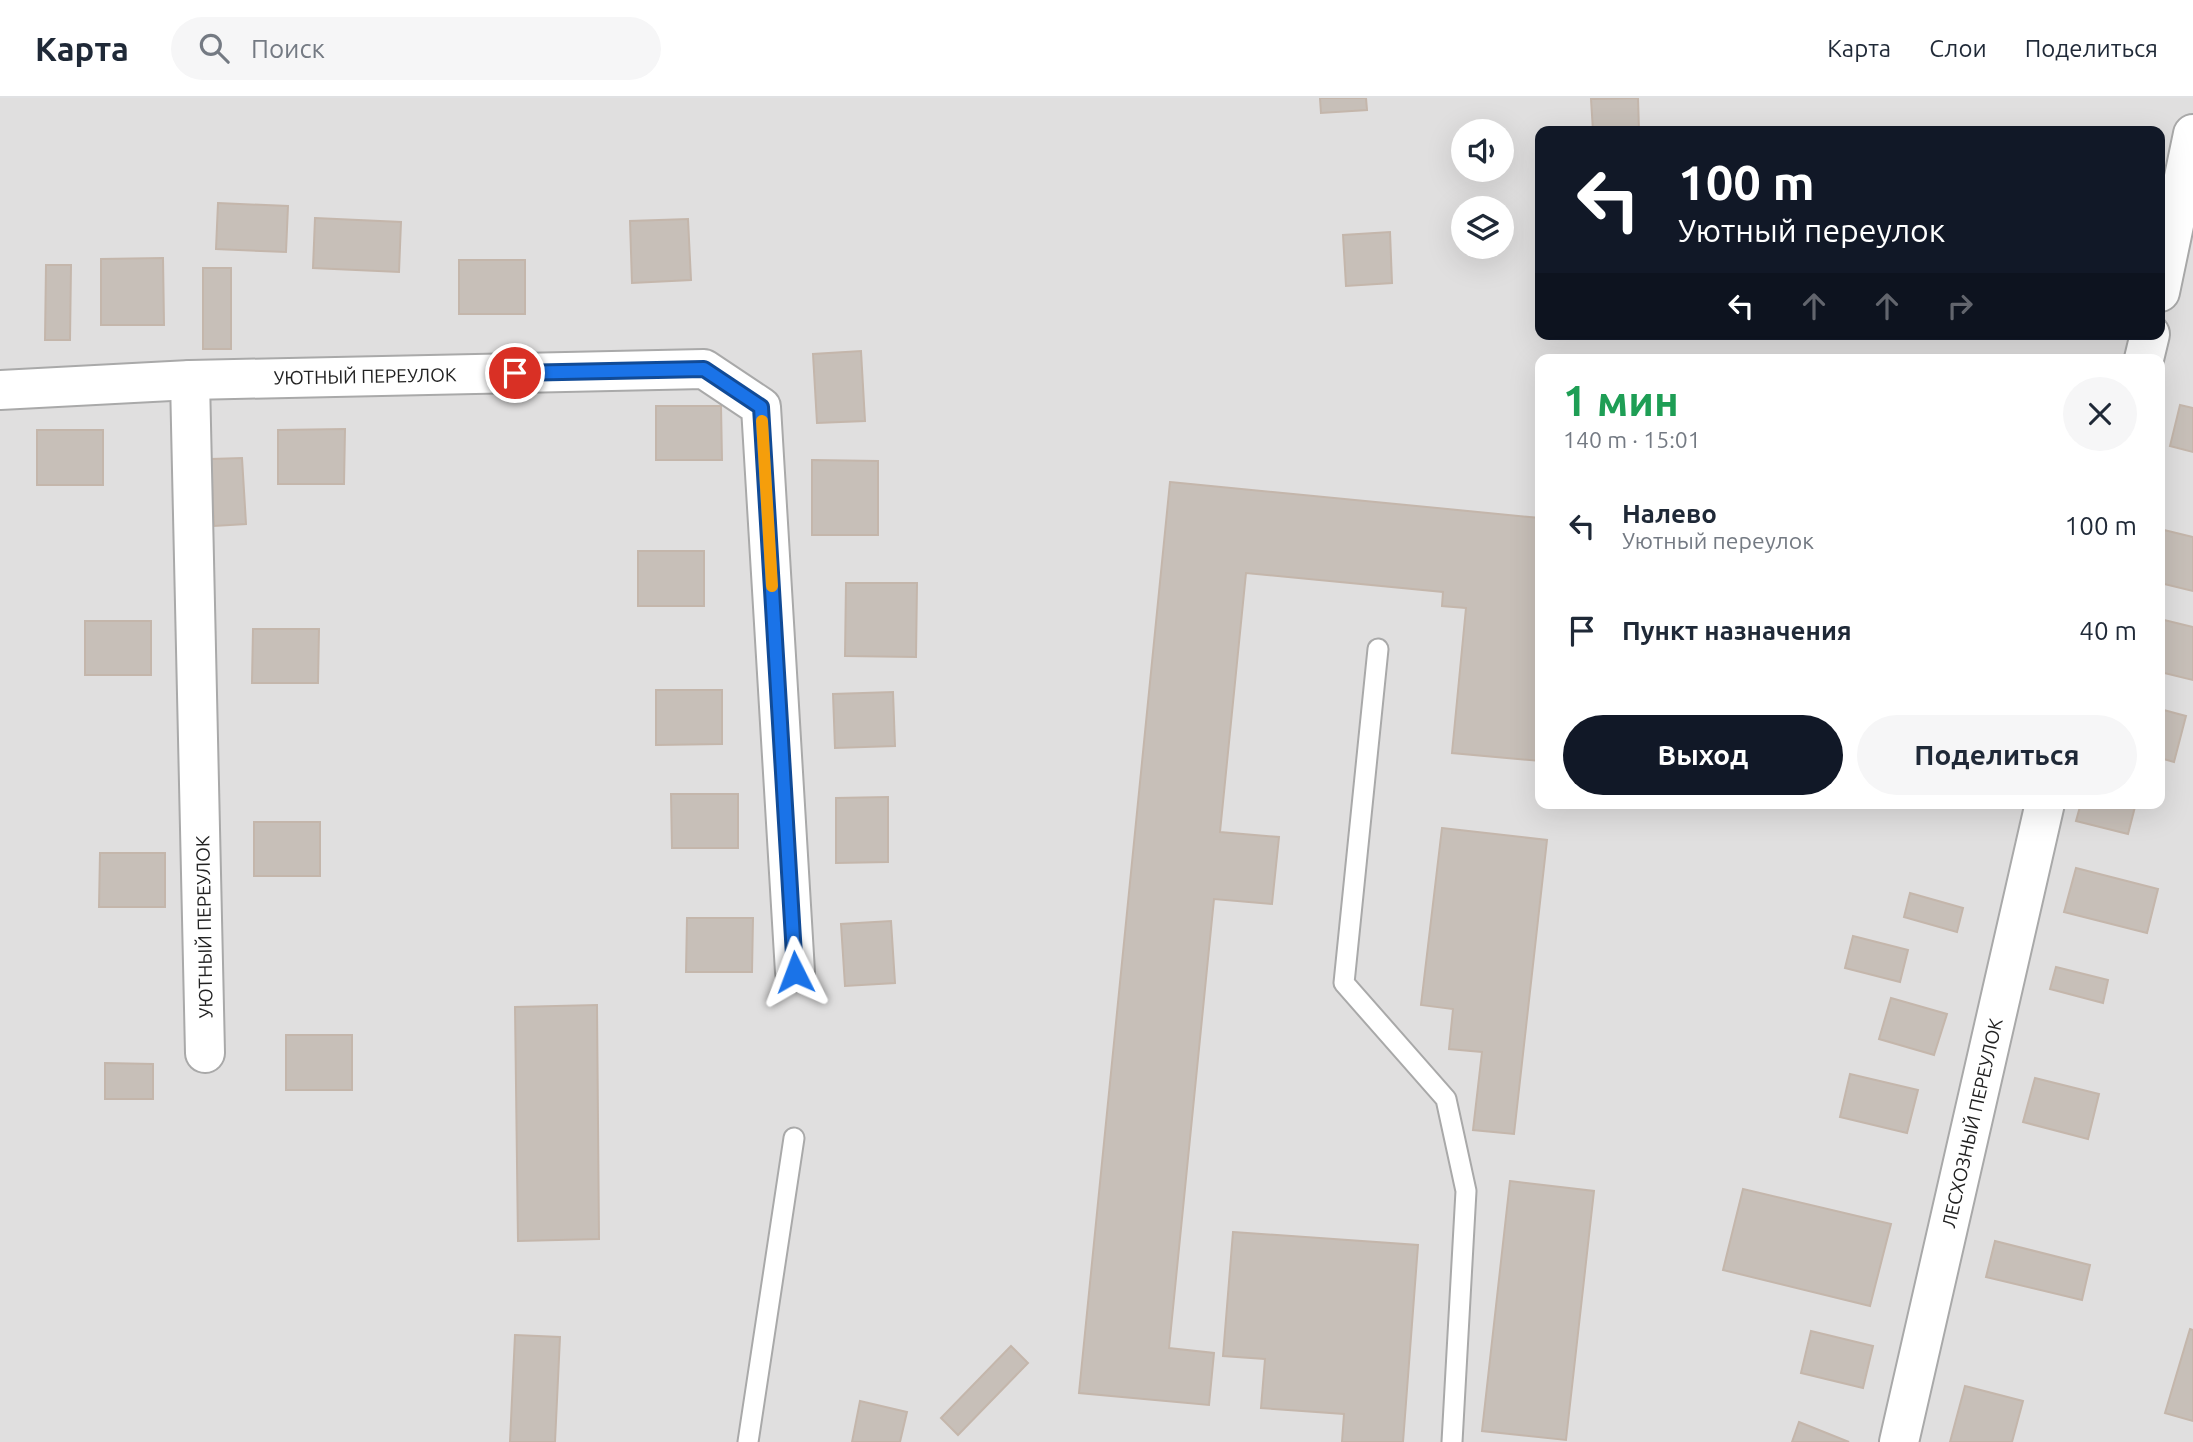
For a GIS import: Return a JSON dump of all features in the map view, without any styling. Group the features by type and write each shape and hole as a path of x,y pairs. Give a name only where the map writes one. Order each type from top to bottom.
{"street":[{"path":"2165,268 2193,134"},
{"name":"УЮТНЫЙ ПЕРЕУЛОК","path":"0,390 190,380 704,369 761,407 795,972"},
{"name":"УЮТНЫЙ ПЕРЕУЛОК","path":"190,380 205,1054"},
{"name":"ЛЕСХОЗНЫЙ ПЕРЕУЛОК","path":"1899,1442 2044,809"}],"lane":[{"path":"1378,649 1344,983 1446,1099 1466,1191 1452,1442"},
{"path":"748,1442 794,1138"}],"shaded area":[{"path":"0,98 2193,98 2193,1442 0,1442"}],"building":[{"path":"1320,98 1366,98 1367,110 1321,113"},
{"path":"1638,98 1639,126 1593,126 1591,99"},
{"path":"218,203 288,206 286,252 216,249"},
{"path":"315,218 401,222 399,272 313,268"},
{"path":"688,219 691,280 632,283 630,221"},
{"path":"1390,232 1392,283 1346,286 1343,235"},
{"path":"163,258 164,325 101,325 101,259"},
{"path":"459,260 525,260 525,314 459,314"},
{"path":"46,265 71,265 70,340 45,340"},
{"path":"203,268 231,268 231,349 203,349"},
{"path":"861,351 865,421 817,423 813,354"},
{"path":"2180,405 2193,408 2193,452 2170,446"},
{"path":"656,406 721,406 722,460 656,460"},
{"path":"345,429 344,484 278,484 278,430"},
{"path":"37,430 103,430 103,485 37,485"},
{"path":"242,458 246,524 214,526 211,459"},
{"path":"812,460 878,461 878,535 812,535"},
{"path":"1170,482 1535,518 1535,761 1452,753 1466,608 1442,606 1443,592 1246,573 1220,832 1279,837 1272,904 1214,899 1169,1348 1214,1353 1209,1405 1079,1393"},
{"path":"2165,530 2193,537 2193,591 2165,584"},
{"path":"638,551 704,551 704,606 638,606"},
{"path":"846,583 917,583 916,657 845,656"},
{"path":"2165,620 2193,627 2193,680 2165,673"},
{"path":"85,621 151,621 151,675 85,675"},
{"path":"253,629 319,629 318,683 252,683"},
{"path":"656,690 722,690 722,744 656,745"},
{"path":"893,692 895,746 835,748 833,694"},
{"path":"2165,710 2186,716 2174,762 2165,759"},
{"path":"671,794 738,794 738,848 672,848"},
{"path":"888,797 888,862 836,863 836,798"},
{"path":"2079,809 2134,809 2128,834 2076,821"},
{"path":"254,822 320,822 320,876 254,876"},
{"path":"1442,828 1547,840 1514,1134 1473,1130 1482,1052 1449,1049 1453,1009 1421,1005"},
{"path":"100,853 165,853 165,907 99,907"},
{"path":"2076,868 2158,889 2147,933 2064,912"},
{"path":"1910,893 1963,908 1957,932 1904,917"},
{"path":"687,918 753,918 752,972 686,972"},
{"path":"891,921 895,983 845,986 841,924"},
{"path":"1853,936 1908,950 1900,982 1845,968"},
{"path":"2056,967 2108,980 2103,1003 2050,989"},
{"path":"1891,998 1947,1014 1934,1055 1879,1039"},
{"path":"597,1005 599,1239 518,1241 515,1007"},
{"path":"286,1035 352,1035 352,1090 286,1090"},
{"path":"105,1063 153,1064 153,1099 105,1099"},
{"path":"1850,1074 1918,1090 1907,1133 1840,1117"},
{"path":"2035,1078 2099,1094 2088,1139 2023,1122"},
{"path":"1510,1181 1594,1191 1566,1440 1482,1431"},
{"path":"1743,1189 1891,1224 1870,1306 1723,1270"},
{"path":"1233,1232 1418,1245 1403,1442 1342,1442 1344,1414 1261,1408 1265,1359 1223,1356"},
{"path":"1995,1241 2090,1265 2082,1300 1986,1277"},
{"path":"2190,1329 2193,1330 2193,1421 2165,1413"},
{"path":"1811,1331 1873,1346 1863,1388 1801,1373"},
{"path":"515,1335 560,1337 555,1442 510,1442"},
{"path":"1011,1346 1028,1363 958,1435 941,1418"},
{"path":"1965,1386 2023,1401 2012,1442 1950,1442"},
{"path":"860,1401 907,1412 900,1442 852,1442"},
{"path":"1799,1422 1849,1442 1792,1442"}],"slow traffic":[{"path":"762,421 772,586"}],"route":[{"path":"515,373 704,369 761,407 795,972"}]}
